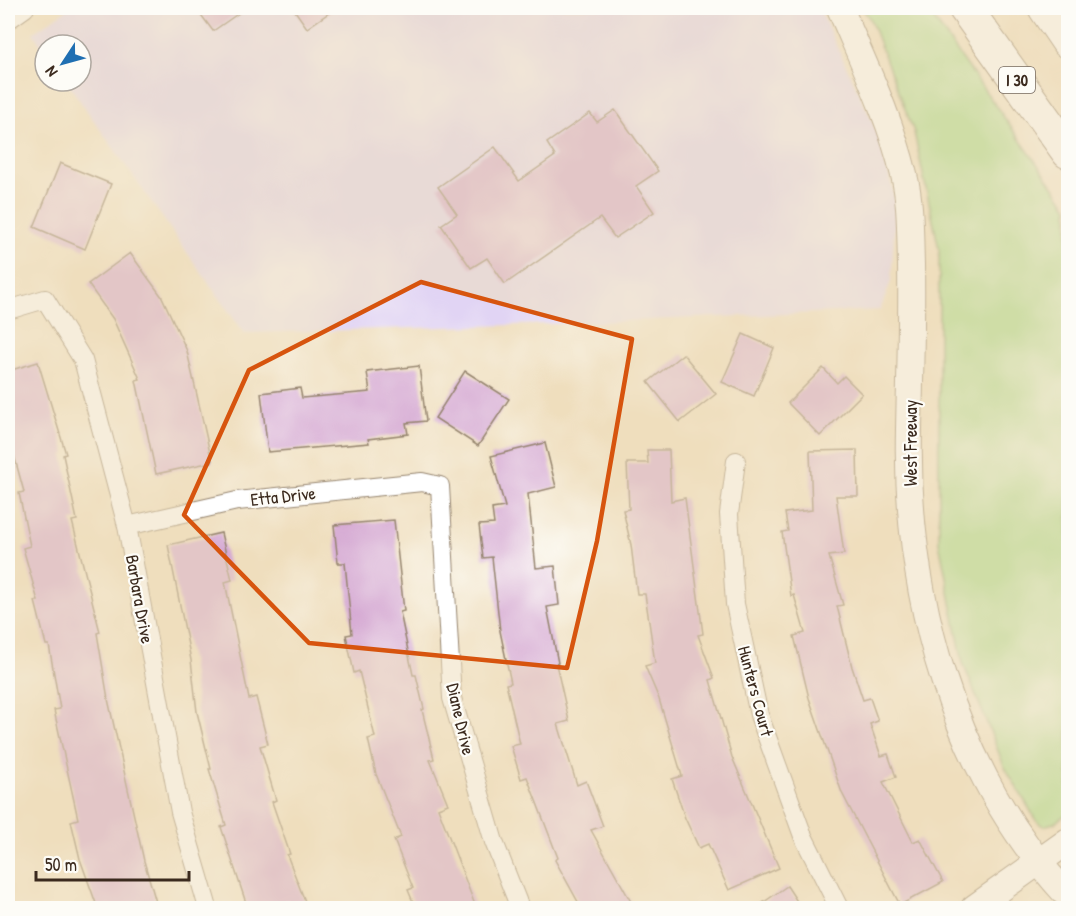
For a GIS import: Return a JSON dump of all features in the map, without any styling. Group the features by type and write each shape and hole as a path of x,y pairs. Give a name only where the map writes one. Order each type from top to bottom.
{"highway":[{"name":"I 30","path":"965,8 1068,152"},
{"path":"1045,8 1068,42"}],"main road":[{"name":"West Freeway","path":"840,8 885,116 904,176 910,238 909,435 912,536 932,645 961,727 1002,808 1038,863 1068,896"},
{"path":"974,909 1068,841"}],"street":[{"path":"8,20 25,8"},
{"name":"Barbara Drive","path":"8,310 45,299 83,360 127,526 180,812 208,909"},
{"name":"Hunters Court","path":"736,461 729,514 735,604 757,704 803,836 839,909"},
{"name":"Etta Drive","path":"127,526 237,501 422,482 440,486"},
{"name":"Diane Drive","path":"440,486 452,698 494,842 520,909"}],"highlighted area":[{"path":"421,282 632,339 597,541 567,668 309,643 184,515 249,370"}],"shaded area":[{"path":"69,8 819,8 879,136 896,203 891,281 880,310 577,323 244,333 74,93 93,93 93,33 33,33"}],"green space":[{"path":"862,8 926,8 1068,207 1068,813 1054,823 1044,826 1036,820 1004,766 963,663 939,542 939,249 914,132 870,19"}],"building":[{"path":"196,8 246,8 213,31"},
{"path":"293,8 336,8 307,28"},
{"path":"615,110 658,171 636,186 654,212 615,238 600,218 505,284 487,258 471,268 441,225 457,214 438,187 495,147 519,181 555,156 547,143 590,113 597,122"},
{"path":"60,163 111,184 85,249 34,227"},
{"path":"130,253 162,297 187,351 212,462 156,474 136,380 140,379 113,319 88,284"},
{"path":"743,334 774,348 754,396 722,382"},
{"path":"683,354 716,394 680,422 648,382"},
{"path":"38,362 66,454 63,455 77,520 72,521 100,632 97,633 108,699 144,861 158,909 98,909 80,859 71,821 78,819 54,710 60,709 49,645 46,645 35,601 38,601 23,548 30,546 19,493 24,492 8,433 8,371"},
{"path":"419,366 426,421 406,423 408,434 368,439 369,443 268,452 261,393 300,388 302,398 370,392 367,372"},
{"path":"823,368 837,383 844,376 862,394 820,436 788,403"},
{"path":"465,371 509,399 478,446 435,418"},
{"path":"545,443 556,487 528,494 536,568 555,566 559,605 547,607 558,663 556,664 569,721 558,724 577,785 586,781 603,826 591,830 635,909 582,909 555,860 558,858 527,777 521,779 511,746 520,744 506,684 511,683 500,631 492,557 483,558 479,525 494,524 492,509 505,507 491,456"},
{"path":"647,450 669,450 671,501 685,498 703,634 698,635 714,678 710,680 732,757 779,868 729,890 708,844 699,848 685,818 672,779 682,776 659,699 645,666 655,663 645,594 637,594 631,545 623,510 629,509 627,463 648,463"},
{"path":"857,450 858,496 836,496 844,554 829,556 843,605 837,606 852,667 863,700 870,698 878,721 870,724 881,756 888,754 896,777 883,782 913,842 920,839 943,882 900,905 842,793 809,698 794,636 805,633 794,595 791,596 782,532 788,531 785,513 812,510 810,451"},
{"path":"394,520 404,611 400,612 413,675 416,675 424,709 422,710 434,759 430,760 448,804 438,808 475,905 466,909 416,909 408,890 413,888 394,840 401,837 376,774 368,739 375,737 359,671 354,673 346,635 352,634 345,563 338,563 334,525"},
{"path":"221,533 232,580 225,582 249,699 256,697 268,744 260,746 276,800 272,802 290,854 287,855 308,909 248,909 221,827 226,825 209,769 211,769 197,712 191,660 168,545"},
{"path":"787,886 802,909 754,909"}]}
